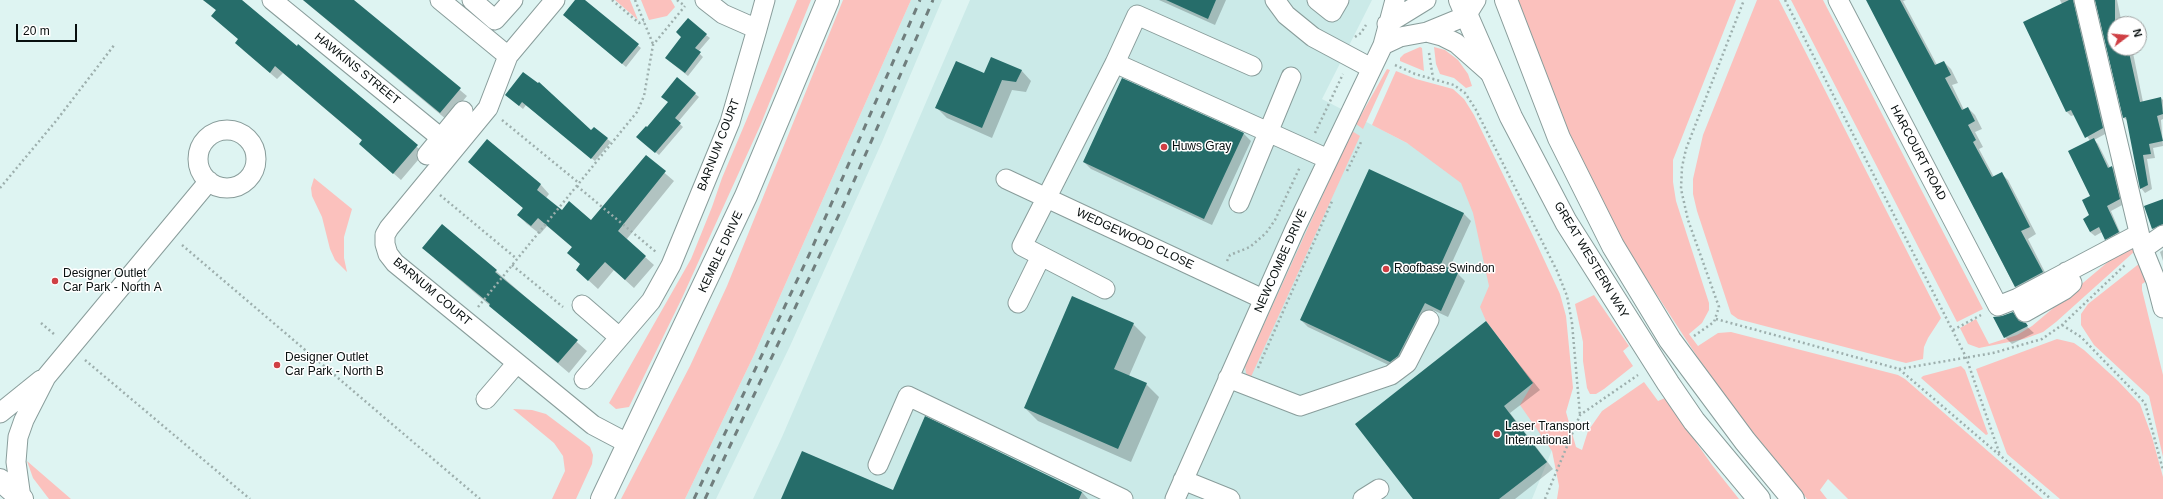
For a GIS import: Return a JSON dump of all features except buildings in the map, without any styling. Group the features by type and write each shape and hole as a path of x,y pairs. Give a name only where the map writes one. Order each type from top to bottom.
{"main road":[{"name":"KEMBLE DRIVE","path":"602,499 743,202 828,0"},
{"name":"GREAT WESTERN WAY","path":"1506,0 1559,138 1613,246 1670,340 1745,441 1793,499"},
{"name":"GREAT WESTERN WAY","path":"1467,5 1491,74 1566,222 1612,296 1694,421 1759,499"},
{"path":"0,480 22,499"}],"street":[{"name":"HAWKINS STREET","path":"272,0 441,138"},
{"path":"440,0 508,56"},
{"path":"472,0 495,20 513,0"},
{"name":"BARNUM COURT","path":"555,0 508,56 488,108 389,228 385,235 385,244 388,254 395,263 593,425 629,444"},
{"name":"BARNUM COURT","path":"584,378 651,301 671,265 730,122 765,0"},
{"path":"1275,0 1286,15 1313,37 1378,56 1400,37 1427,32 1467,5"},
{"path":"1317,0 1332,12 1339,0"},
{"name":"NEWCOMBE DRIVE","path":"1175,499 1263,299 1378,56 1395,0"},
{"path":"1387,24 1426,0"},
{"name":"HARCOURT ROAD","path":"1838,0 1998,306"},
{"path":"2084,0 2141,241 2156,281 2163,308"},
{"path":"698,5 757,29"},
{"path":"1105,289 1022,246 1048,198 1115,63 1137,15 1252,66"},
{"path":"1427,32 1442,36 1456,43 1491,74"},
{"path":"1115,63 1328,159"},
{"path":"1239,203 1291,77"},
{"path":"427,155 463,111"},
{"name":"WEDGEWOOD CLOSE","path":"1006,179 1263,299"},
{"path":"0,413 46,376 209,181"},
{"path":"1998,306 2018,298 2066,272 2141,241 2163,235"},
{"path":"1018,303 1040,256"},
{"path":"582,305 619,337"},
{"path":"1228,378 1300,406 1391,375 1407,364 1429,320"},
{"path":"486,400 517,363"},
{"path":"22,499 16,462 18,438 24,420 46,376"},
{"path":"878,465 908,396 1123,499"},
{"path":"1183,480 1230,499"},
{"path":"1363,499 1379,489"}],"path":[{"path":"612,0 639,23 644,21"},
{"path":"636,0 653,45"},
{"path":"677,0 685,6 698,5"},
{"path":"1692,338 1716,319 1719,309 1688,220 1683,198 1682,167 1686,149 1744,0"},
{"path":"1785,0 1966,357 2000,455"},
{"path":"466,321 637,112 644,96 653,45 685,6"},
{"path":"0,188 56,121 115,44"},
{"path":"1378,56 1412,72 1454,85 1465,93 1475,108 1557,271 1567,296 1572,323 1580,415 1545,499"},
{"path":"488,108 671,265"},
{"path":"435,191 517,259"},
{"path":"1249,387 1336,193"},
{"path":"181,244 480,499"},
{"path":"512,265 564,308"},
{"path":"1953,330 1998,306"},
{"path":"1716,319 1899,369 2051,499"},
{"path":"41,323 57,337"},
{"path":"2062,325 2081,337 2145,403 2163,470"},
{"path":"1899,369 1966,357"},
{"path":"83,359 250,499"},
{"path":"1580,415 1639,374"}],"shaded area":[{"path":"615,0 630,0 638,20"},
{"path":"641,0 671,0 675,7 667,16 649,20"},
{"path":"797,0 811,0 760,126 682,298 629,407 616,409 609,403 691,259 722,178"},
{"path":"843,0 911,0 754,355 685,499 621,499 690,366 727,286"},
{"path":"911,0 942,0 882,142 790,346 716,499 685,499 754,355"},
{"path":"970,0 1372,0 1322,99 1459,170 1563,423 1532,499 753,499 782,437"},
{"path":"1517,0 1736,0 1673,160 1673,182 1676,201 1709,303 1709,310 1702,323 1689,334 1698,346 1718,333 1731,332 1898,375 1905,379 2043,499 1848,499 1828,479 1820,490 1827,499 1807,499 1763,446 1700,361 1627,249 1606,212 1559,116"},
{"path":"1757,0 1779,0 1941,318 1924,347 1923,359 1906,363 1738,319 1731,314 1697,211 1693,194 1693,179 1703,135"},
{"path":"1791,0 1823,0 1983,309 1957,322"},
{"path":"1420,47 1422,48 1424,71 1400,61 1400,58 1404,54"},
{"path":"1434,47 1445,50 1458,60 1468,74 1472,86 1466,88 1454,78 1440,74 1436,64"},
{"path":"1387,69 1390,70 1363,129 1356,124"},
{"path":"1396,71 1416,79 1453,89 1464,99 1474,115 1534,238 1560,294 1566,316 1573,388 1566,412 1576,447 1582,450 1588,431 1602,411 1644,382 1658,401 1665,398 1712,465 1739,499 1557,499 1559,486 1552,451 1520,405 1533,383 1486,321 1480,307 1489,286 1473,213 1461,183 1407,143 1372,125"},
{"path":"1352,131 1360,136 1250,379 1246,373 1245,366"},
{"path":"314,178 352,209 344,237 344,258 347,272 335,260 330,249 322,217 312,196 311,188"},
{"path":"2133,244 2135,251 2043,332 2024,339 1979,348 1968,344 1960,328 1976,319 1989,344 2017,335 2032,326 2122,250"},
{"path":"2140,263 2148,280 2142,284 2142,290 2163,375 2163,457 2149,396 2094,345 2081,325 2081,314 2088,304"},
{"path":"1594,295 1629,346 1623,351 1633,366 1604,389 1596,394 1590,394 1587,388 1583,361 1583,342 1575,304"},
{"path":"2057,339 2074,343 2084,350 2118,381 2140,404 2152,437 2163,477 2163,499 2060,499 2007,454 1976,369"},
{"path":"1961,366 1965,370 1988,434 1986,435 1921,378 1923,376"},
{"path":"513,409 532,410 546,414 590,447 593,455 592,464 576,499 552,499 565,471 563,456 554,443"},
{"path":"27,461 71,499 49,499 33,478"}],"railway":[{"path":"694,499 809,255 920,0"},
{"path":"705,499 843,206 933,0"}],"place":[{"name":"Huws Gray","path":"1164,147"},
{"name":"Roofbase Swindon","path":"1386,269"},
{"name":"Designer Outlet Car Park - North A","path":"55,281"},
{"name":"Designer Outlet Car Park - North B","path":"277,365"},
{"name":"Laser Transport International","path":"1497,434"}]}
